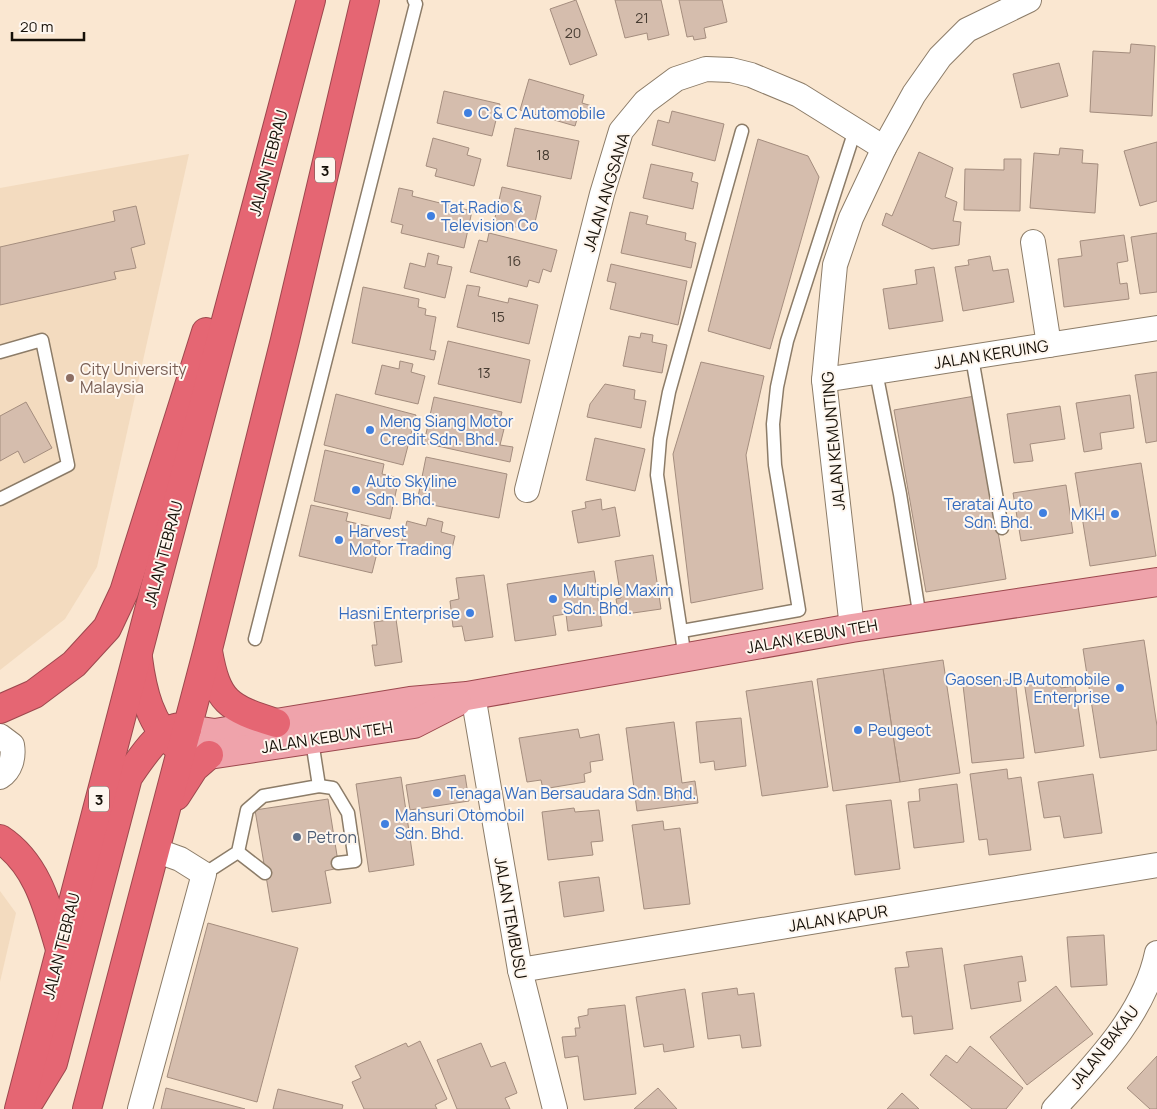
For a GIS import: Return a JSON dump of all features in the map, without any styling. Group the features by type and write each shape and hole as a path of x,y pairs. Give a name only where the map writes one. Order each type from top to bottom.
{"highway":[{"name":"JALAN TEBRAU","path":"19,1109 137,649 311,0"},
{"name":"3","path":"87,1109 165,812 178,737 208,649 285,340 365,0"},
{"path":"0,709 34,694 74,664 107,628 124,592 209,322 254,212"},
{"path":"25,1109 53,1062 128,777 143,754 178,737 154,717 141,682 137,649"},
{"path":"208,649 213,677 220,693 233,707 276,723"},
{"path":"165,812 194,768 209,754"},
{"path":"0,839 8,845 26,866 42,890 60,949"}],"main road":[{"name":"JALAN KEBUN TEH","path":"178,737 215,733 410,701 470,696 684,644 852,628 1157,582"},
{"name":"JALAN KEBUN TEH","path":"178,737 209,754 312,740 414,724 470,696"}],"street":[{"name":"JALAN KEMUNTING","path":"852,628 824,380 835,265 851,218 884,148 914,94 940,57 967,30 1029,0"},
{"name":"JALAN ANGSANA","path":"527,490 599,204 615,149 621,132 645,102 676,79 706,69 731,70 751,75 799,95 884,148"},
{"path":"1034,242 1049,345"},
{"name":"JALAN KERUING","path":"824,380 1157,328"},
{"name":"JALAN TEMBUSU","path":"470,696 520,970 555,1109"},
{"path":"0,736 12,745 14,756 4,774 0,777"},
{"path":"140,1109 204,874 180,859 155,850"},
{"name":"JALAN KAPUR","path":"520,970 1157,865"},
{"name":"JALAN BAKAU","path":"1054,1109 1096,1063 1139,1002 1157,953"}],"lane":[{"path":"255,639 416,1"},
{"path":"742,131 669,392 660,439 657,475 684,644 799,610 775,466 773,424 777,387 787,341 855,130"},
{"path":"0,352 42,340 68,465 0,499"},
{"path":"972,358 1002,528"},
{"path":"876,372 900,494 920,618"},
{"path":"312,740 319,786"},
{"path":"204,874 238,852 248,810 263,796 319,786 333,788 348,813 355,861 338,863"},
{"path":"238,852 265,873"}],"shaded area":[{"name":"City University Malaysia","path":"189,154 97,567 65,619 0,670 0,188"},
{"path":"0,891 16,913 0,982"}],"building":[{"path":"576,0 597,55 570,65 550,9"},
{"path":"615,0 661,0 669,35 648,40 647,33 625,38"},
{"path":"679,0 722,0 727,22 704,28 706,38 694,40 693,36 687,37"},
{"path":"1131,44 1155,46 1152,116 1090,112 1093,51 1130,53"},
{"path":"1059,63 1068,96 1021,108 1013,74"},
{"path":"529,79 584,95 582,103 592,106 588,119 578,116 575,126 520,110"},
{"name":"C & C Automobile","path":"444,91 500,104 492,136 437,123"},
{"path":"672,111 724,124 715,161 652,145 658,120 669,123"},
{"path":"515,128 579,141 571,179 507,166"},
{"path":"433,138 469,148 467,155 481,159 474,186 435,176 437,169 426,166"},
{"path":"758,139 808,156 819,177 770,349 708,331"},
{"path":"1157,142 1157,201 1140,206 1124,151"},
{"path":"1060,148 1083,150 1082,163 1098,164 1095,213 1030,208 1034,153 1059,155"},
{"path":"919,152 953,168 945,197 957,202 953,221 961,222 959,245 932,249 882,225 886,213 892,216"},
{"path":"1004,159 1021,159 1020,211 964,210 965,169 1004,170"},
{"path":"651,164 693,173 691,181 698,183 693,209 643,198"},
{"path":"502,187 541,196 533,231 494,222"},
{"name":"Tat Radio & Television Co","path":"399,188 413,191 412,196 472,211 464,248 401,233 403,225 391,222"},
{"path":"136,206 145,244 131,248 136,268 114,272 116,279 0,305 0,247 115,221 113,211"},
{"path":"630,212 648,216 646,224 686,233 685,240 696,243 691,268 621,253"},
{"path":"489,233 557,250 551,272 543,269 539,283 529,280 527,287 470,272 479,240 487,242"},
{"path":"1157,233 1157,292 1140,294 1131,237"},
{"path":"1124,235 1128,261 1117,263 1120,284 1127,283 1129,299 1064,307 1058,259 1082,256 1080,241"},
{"path":"428,253 439,256 437,264 452,267 445,298 404,288 410,263 425,267"},
{"path":"990,256 993,271 1008,269 1014,302 963,311 955,267 969,265 968,260"},
{"path":"611,264 687,281 678,325 610,309 616,283 607,281"},
{"path":"934,267 943,321 889,329 883,289 917,284 915,270"},
{"path":"467,285 480,287 478,296 508,303 509,298 538,305 529,344 457,327"},
{"path":"363,287 419,299 418,307 426,309 425,315 436,317 430,350 436,351 434,360 352,343"},
{"path":"641,333 653,335 652,342 667,345 662,373 623,366 629,336 640,338"},
{"path":"448,341 530,360 521,403 438,384"},
{"path":"400,361 413,364 411,372 425,376 418,404 375,394 382,365 399,369"},
{"path":"701,362 764,376 746,455 763,589 691,603 673,454"},
{"path":"1157,372 1157,441 1146,443 1135,375"},
{"path":"605,384 635,390 634,399 646,401 641,428 587,417 590,404"},
{"name":"Meng Siang Motor Credit Sdn. Bhd.","path":"336,394 416,415 403,465 324,445"},
{"path":"1130,395 1134,428 1100,433 1102,449 1084,452 1076,403"},
{"path":"975,396 1006,579 926,592 894,410"},
{"path":"434,397 502,412 498,428 504,429 500,445 513,447 510,462 424,443"},
{"path":"26,402 52,448 24,463 18,451 0,461 0,416"},
{"path":"1060,406 1065,439 1030,444 1033,461 1014,463 1007,414"},
{"path":"595,438 645,449 635,491 586,480"},
{"name":"Auto Skyline Sdn. Bhd.","path":"325,450 384,464 382,474 399,478 390,519 314,501"},
{"path":"426,457 507,474 499,518 417,502"},
{"name":"MKH","path":"1141,463 1156,556 1090,566 1075,473"},
{"name":"Teratai Auto Sdn. Bhd.","path":"1066,485 1073,533 1021,541 1013,493"},
{"path":"601,499 602,510 615,507 620,536 578,543 572,511 586,508 585,502"},
{"name":"Harvest Motor Trading","path":"311,505 348,513 346,521 372,527 370,539 380,541 372,573 299,556"},
{"path":"428,518 443,522 441,532 455,536 450,557 401,544 407,521 426,526"},
{"path":"653,555 661,609 619,615 616,599 621,598 615,561"},
{"name":"Multiple Maxim Sdn. Bhd.","path":"594,571 602,626 568,631 566,614 553,616 556,635 515,641 507,584"},
{"name":"Hasni Enterprise","path":"484,575 493,637 465,641 462,626 453,627 450,601 459,599 456,578"},
{"path":"396,619 402,662 375,666 372,645 377,645 374,622"},
{"name":"Gaosen JB Automobile Enterprise","path":"1144,640 1157,726 1157,750 1100,758 1083,649"},
{"name":"Peugeot","path":"943,660 960,773 900,782 883,669"},
{"name":"Peugeot","path":"883,669 900,782 833,791 817,679"},
{"path":"1059,676 1061,688 1075,686 1084,746 1035,753 1024,681"},
{"path":"1015,679 1024,758 972,763 963,685"},
{"path":"812,681 828,787 762,796 746,691"},
{"path":"741,718 746,766 715,770 714,761 700,763 696,722"},
{"path":"674,722 682,783 695,781 698,803 637,811 626,728"},
{"path":"578,729 580,738 599,734 603,760 590,762 591,772 584,774 585,782 543,789 541,780 527,782 519,738"},
{"path":"1007,769 1008,779 1021,777 1031,850 989,855 987,839 979,840 970,774"},
{"path":"1093,774 1102,833 1064,838 1060,816 1044,818 1038,782"},
{"name":"Tenaga Wan Bersaudara Sdn. Bhd.","path":"465,775 469,801 410,810 406,785"},
{"name":"Mahsuri Otomobil Sdn. Bhd.","path":"401,777 414,865 369,872 356,784"},
{"path":"957,784 964,842 914,848 908,802 920,801 919,789"},
{"name":"Petron","path":"328,799 339,868 325,871 331,903 272,912 255,810"},
{"path":"891,800 900,869 855,875 846,805"},
{"path":"574,808 575,812 599,810 603,841 591,842 593,855 548,860 542,812"},
{"path":"663,821 664,830 680,828 690,904 644,909 632,825"},
{"path":"599,877 604,911 564,917 559,882"},
{"path":"208,923 298,948 257,1102 167,1077"},
{"path":"1104,935 1107,985 1071,987 1067,937"},
{"path":"942,948 953,1029 914,1034 912,1016 902,1017 895,968 909,967 906,952"},
{"path":"1022,956 1026,981 1018,982 1021,1001 971,1009 964,965"},
{"path":"1056,986 1093,1034 1027,1085 990,1037"},
{"path":"737,988 738,995 754,993 761,1046 742,1048 740,1035 708,1039 702,993"},
{"path":"685,989 694,1047 664,1052 663,1044 644,1047 636,997"},
{"path":"625,1005 636,1094 584,1100 578,1056 565,1058 562,1037 576,1036 575,1028 580,1028 578,1017 588,1015 588,1009"},
{"path":"420,1041 447,1099 435,1105 437,1109 364,1109 352,1082 361,1078 355,1066 406,1043 408,1047"},
{"path":"481,1043 491,1067 505,1062 517,1093 505,1098 510,1109 457,1109 437,1060"},
{"path":"970,1046 1023,1088 1006,1109 972,1109 930,1075 946,1055 957,1063"},
{"path":"1157,1056 1157,1109 1150,1109 1127,1088"},
{"path":"166,1088 245,1109 161,1109"},
{"path":"658,1088 677,1109 634,1109"},
{"path":"278,1089 343,1105 342,1109 273,1109"},
{"path":"902,1093 919,1109 887,1109"}],"place":[{"name":"C & C Automobile","path":"468,113"},
{"name":"Tat Radio & Television Co","path":"431,216"},
{"name":"City University Malaysia","path":"70,378"},
{"name":"Meng Siang Motor Credit Sdn. Bhd.","path":"370,430"},
{"name":"Auto Skyline Sdn. Bhd.","path":"356,490"},
{"name":"Teratai Auto Sdn. Bhd.","path":"1043,513"},
{"name":"MKH","path":"1115,514"},
{"name":"Harvest Motor Trading","path":"339,540"},
{"name":"Multiple Maxim Sdn. Bhd.","path":"553,599"},
{"name":"Hasni Enterprise","path":"470,613"},
{"name":"Gaosen JB Automobile Enterprise","path":"1120,688"},
{"name":"Peugeot","path":"858,730"},
{"name":"Tenaga Wan Bersaudara Sdn. Bhd.","path":"437,793"},
{"name":"Mahsuri Otomobil Sdn. Bhd.","path":"385,824"},
{"name":"Petron","path":"297,837"}]}
